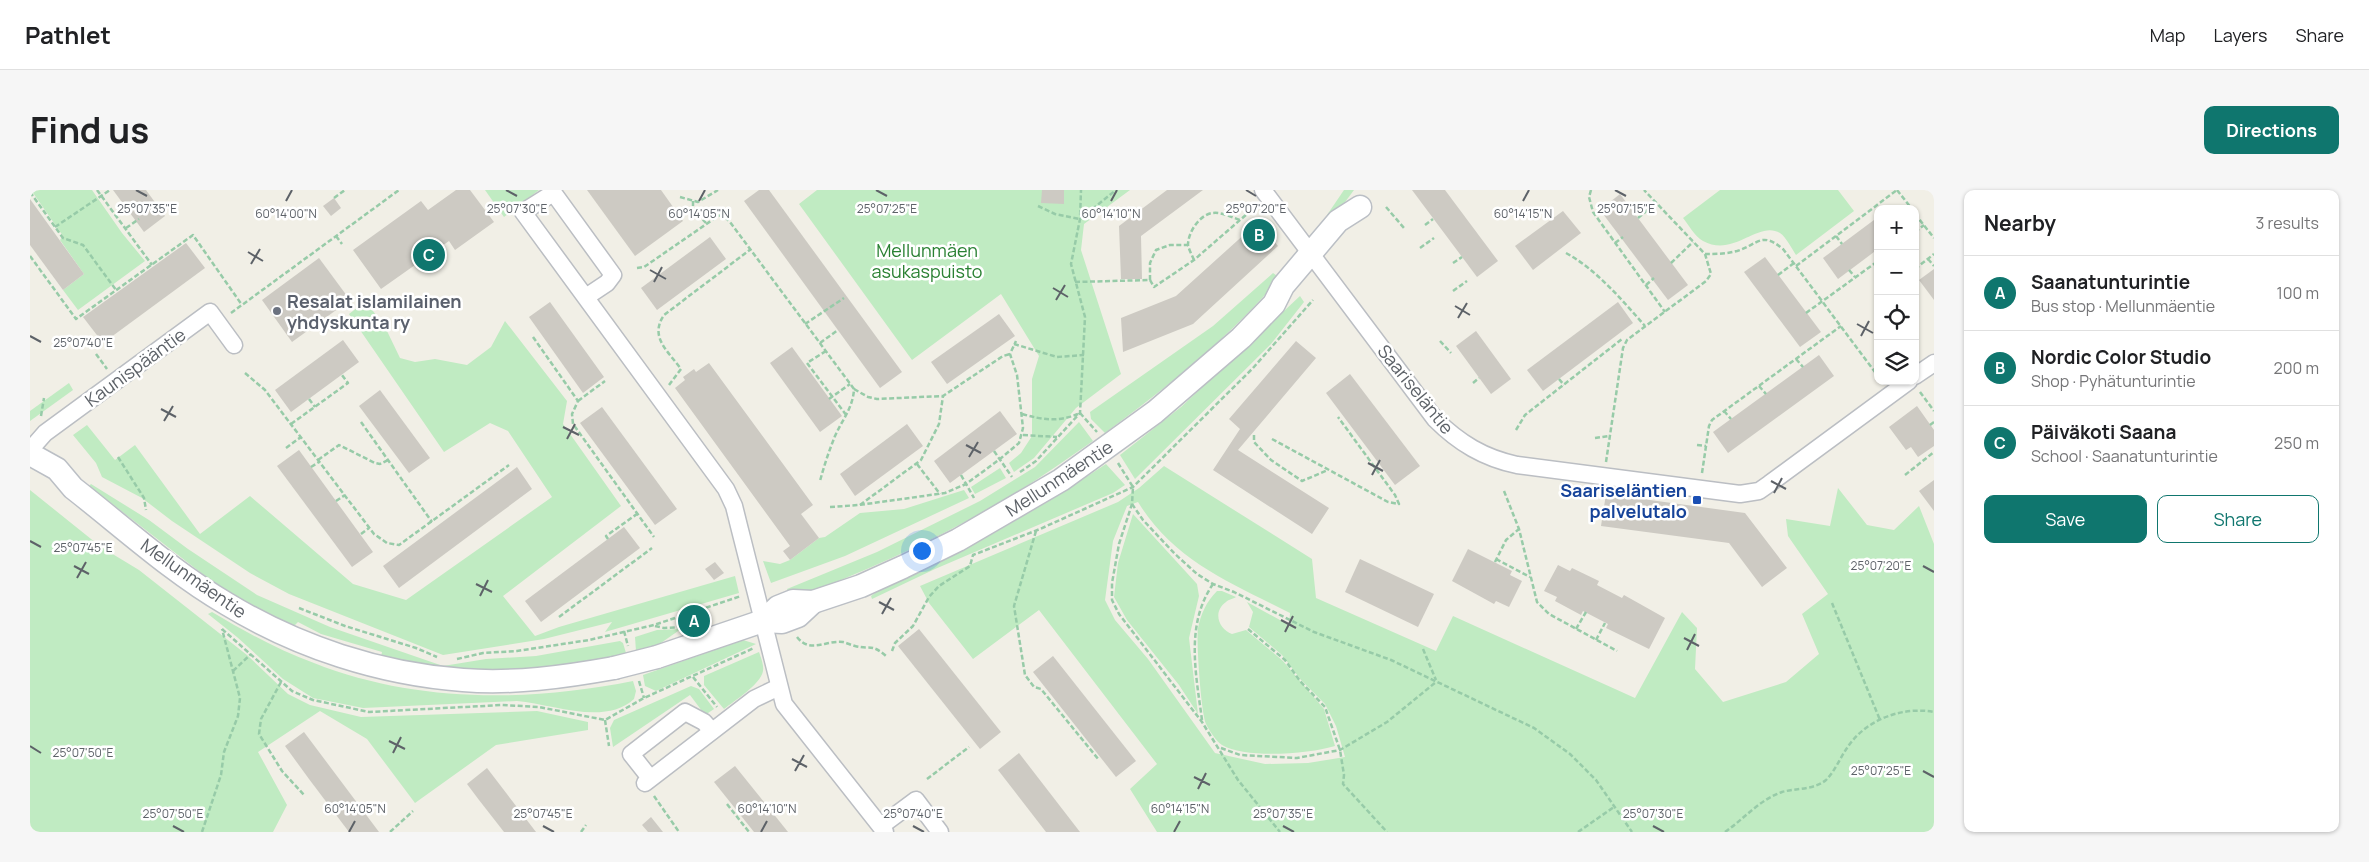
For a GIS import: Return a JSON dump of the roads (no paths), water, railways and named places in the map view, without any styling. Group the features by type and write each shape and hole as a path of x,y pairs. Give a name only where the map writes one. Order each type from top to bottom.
{"main road":[{"name":"Mellunmäentie","path":"30,454 57,469 73,488 175,568 226,604 284,635 342,657 382,668 463,680 534,679 614,668 657,657 763,621 782,622 798,616 813,602 861,586 958,540 1061,480 1155,412 1241,338 1274,304 1292,295 1316,260 1338,222 1365,198"},
{"name":"Mellunmäentie","path":"30,470 73,488"}],"street":[{"path":"586,297 607,283 613,275 555,195 550,196 523,212 726,489 734,506 784,704 883,829 916,800 940,832"},
{"name":"Saariseläntie","path":"1261,197 1316,260 1450,434 1478,452 1497,461 1740,494 1752,493 1768,484 1910,385"},
{"name":"Kaunispääntie","path":"30,450 45,433 210,312 234,345"},
{"path":"1919,377 1934,363"},
{"path":"712,731 704,722 685,712 631,754 647,780 712,731 754,699 779,688"}],"place":[{"name":"Nordic Color Studio","path":"1259,235"},
{"name":"Päiväkoti Saana","path":"429,255"},
{"name":"Resalat islamilainen yhdyskunta ry","path":"277,311"},
{"name":"Saariseläntien palvelutalo","path":"1697,500"},
{"name":"Saanatunturintie","path":"694,621"}],"park label":[{"name":"Mellunmäen asukaspuisto","path":"927,260"}]}
